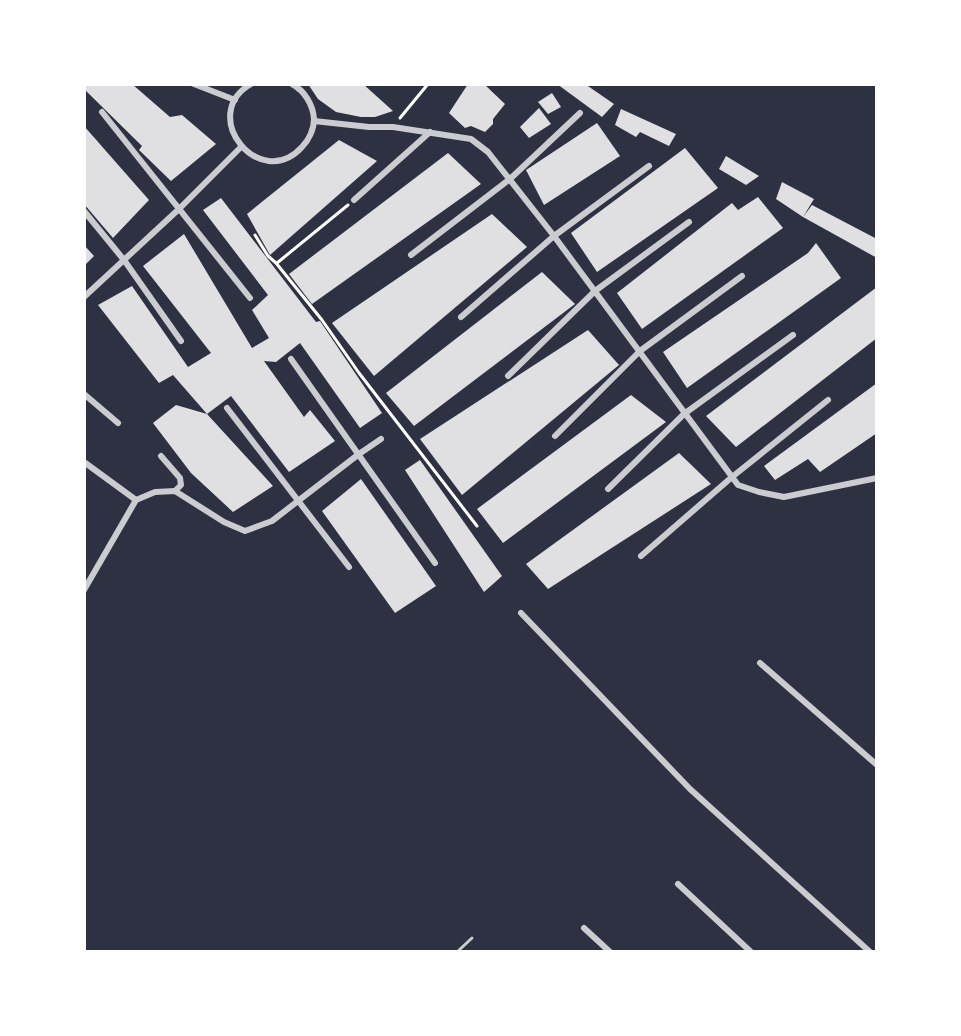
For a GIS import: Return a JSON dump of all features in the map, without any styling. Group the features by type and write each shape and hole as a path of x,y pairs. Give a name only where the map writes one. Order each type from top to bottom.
{"street":[{"path":"194,84 235,100"},
{"path":"251,84 235,100 230,116 232,133 241,147 258,158 277,161 295,154 309,140 314,121 310,102 292,84"},
{"path":"102,112 250,298"},
{"path":"411,255 510,179 580,113"},
{"path":"314,121 393,127 471,139 488,152 738,485 784,497 877,478"},
{"path":"354,200 430,132"},
{"path":"84,297 241,147"},
{"path":"461,317 554,236 649,166"},
{"path":"84,211 124,260 181,341"},
{"path":"508,376 595,291 689,222"},
{"path":"555,436 640,351 742,276"},
{"path":"608,489 684,414 793,335"},
{"path":"291,359 435,563"},
{"path":"84,394 118,423"},
{"path":"641,556 828,400"},
{"path":"227,408 349,567"},
{"path":"84,590 136,500 155,492 175,491 224,522 245,531 272,521 381,439"},
{"path":"161,456 180,478 181,485 175,491"},
{"path":"84,462 136,500"},
{"path":"521,613 690,789 870,952"},
{"path":"760,663 877,765"},
{"path":"678,884 751,952"},
{"path":"584,928 610,952"}],"lane":[{"path":"457,952 472,938"}],"path":[{"path":"393,127 428,84"},
{"path":"276,263 354,200"},
{"path":"255,235 268,256 322,320 477,526"}],"building":[{"path":"84,84 132,84 170,117 182,115 216,144 171,181 139,150 142,146 84,89"},
{"path":"308,84 363,84 393,111 375,117 336,112 318,99"},
{"path":"468,84 484,84 505,104 485,132 471,126 465,128 449,113"},
{"path":"557,84 585,84 614,104 602,117"},
{"path":"552,93 561,107 548,114 538,102"},
{"path":"539,108 551,124 529,138 520,127"},
{"path":"621,109 676,134 669,146 640,132 636,137 615,125"},
{"path":"597,123 620,156 544,205 526,170"},
{"path":"84,126 149,200 113,238 84,204"},
{"path":"339,140 377,161 270,255 247,214"},
{"path":"685,148 718,188 597,272 571,233"},
{"path":"448,153 481,184 312,304 289,274"},
{"path":"726,156 759,176 746,185 719,169"},
{"path":"782,182 814,199 803,217 776,199"},
{"path":"758,197 783,228 642,329 617,293 732,203 738,210"},
{"path":"221,198 316,322 320,321 382,413 360,428 300,343 276,362 264,361 304,417 310,410 335,441 289,472 231,396 207,414 173,375 159,383 98,305 132,286 188,367 211,353 143,266 184,234 252,348 269,338 252,310 268,295 203,210"},
{"path":"812,205 877,239 877,258 803,217"},
{"path":"492,214 527,247 374,376 332,323"},
{"path":"816,243 841,278 687,388 663,352 808,253"},
{"path":"84,245 94,256 84,266"},
{"path":"542,272 575,304 414,426 386,393"},
{"path":"877,287 877,338 736,447 706,416"},
{"path":"588,330 619,365 462,495 420,439"},
{"path":"877,383 877,433 820,472 808,459 775,480 764,466"},
{"path":"631,395 666,422 503,543 477,509"},
{"path":"176,405 207,414 273,486 233,512 191,473 153,423"},
{"path":"679,453 711,484 548,589 526,564"},
{"path":"420,460 502,576 484,592 405,470"},
{"path":"361,479 436,586 395,613 322,511"}]}
